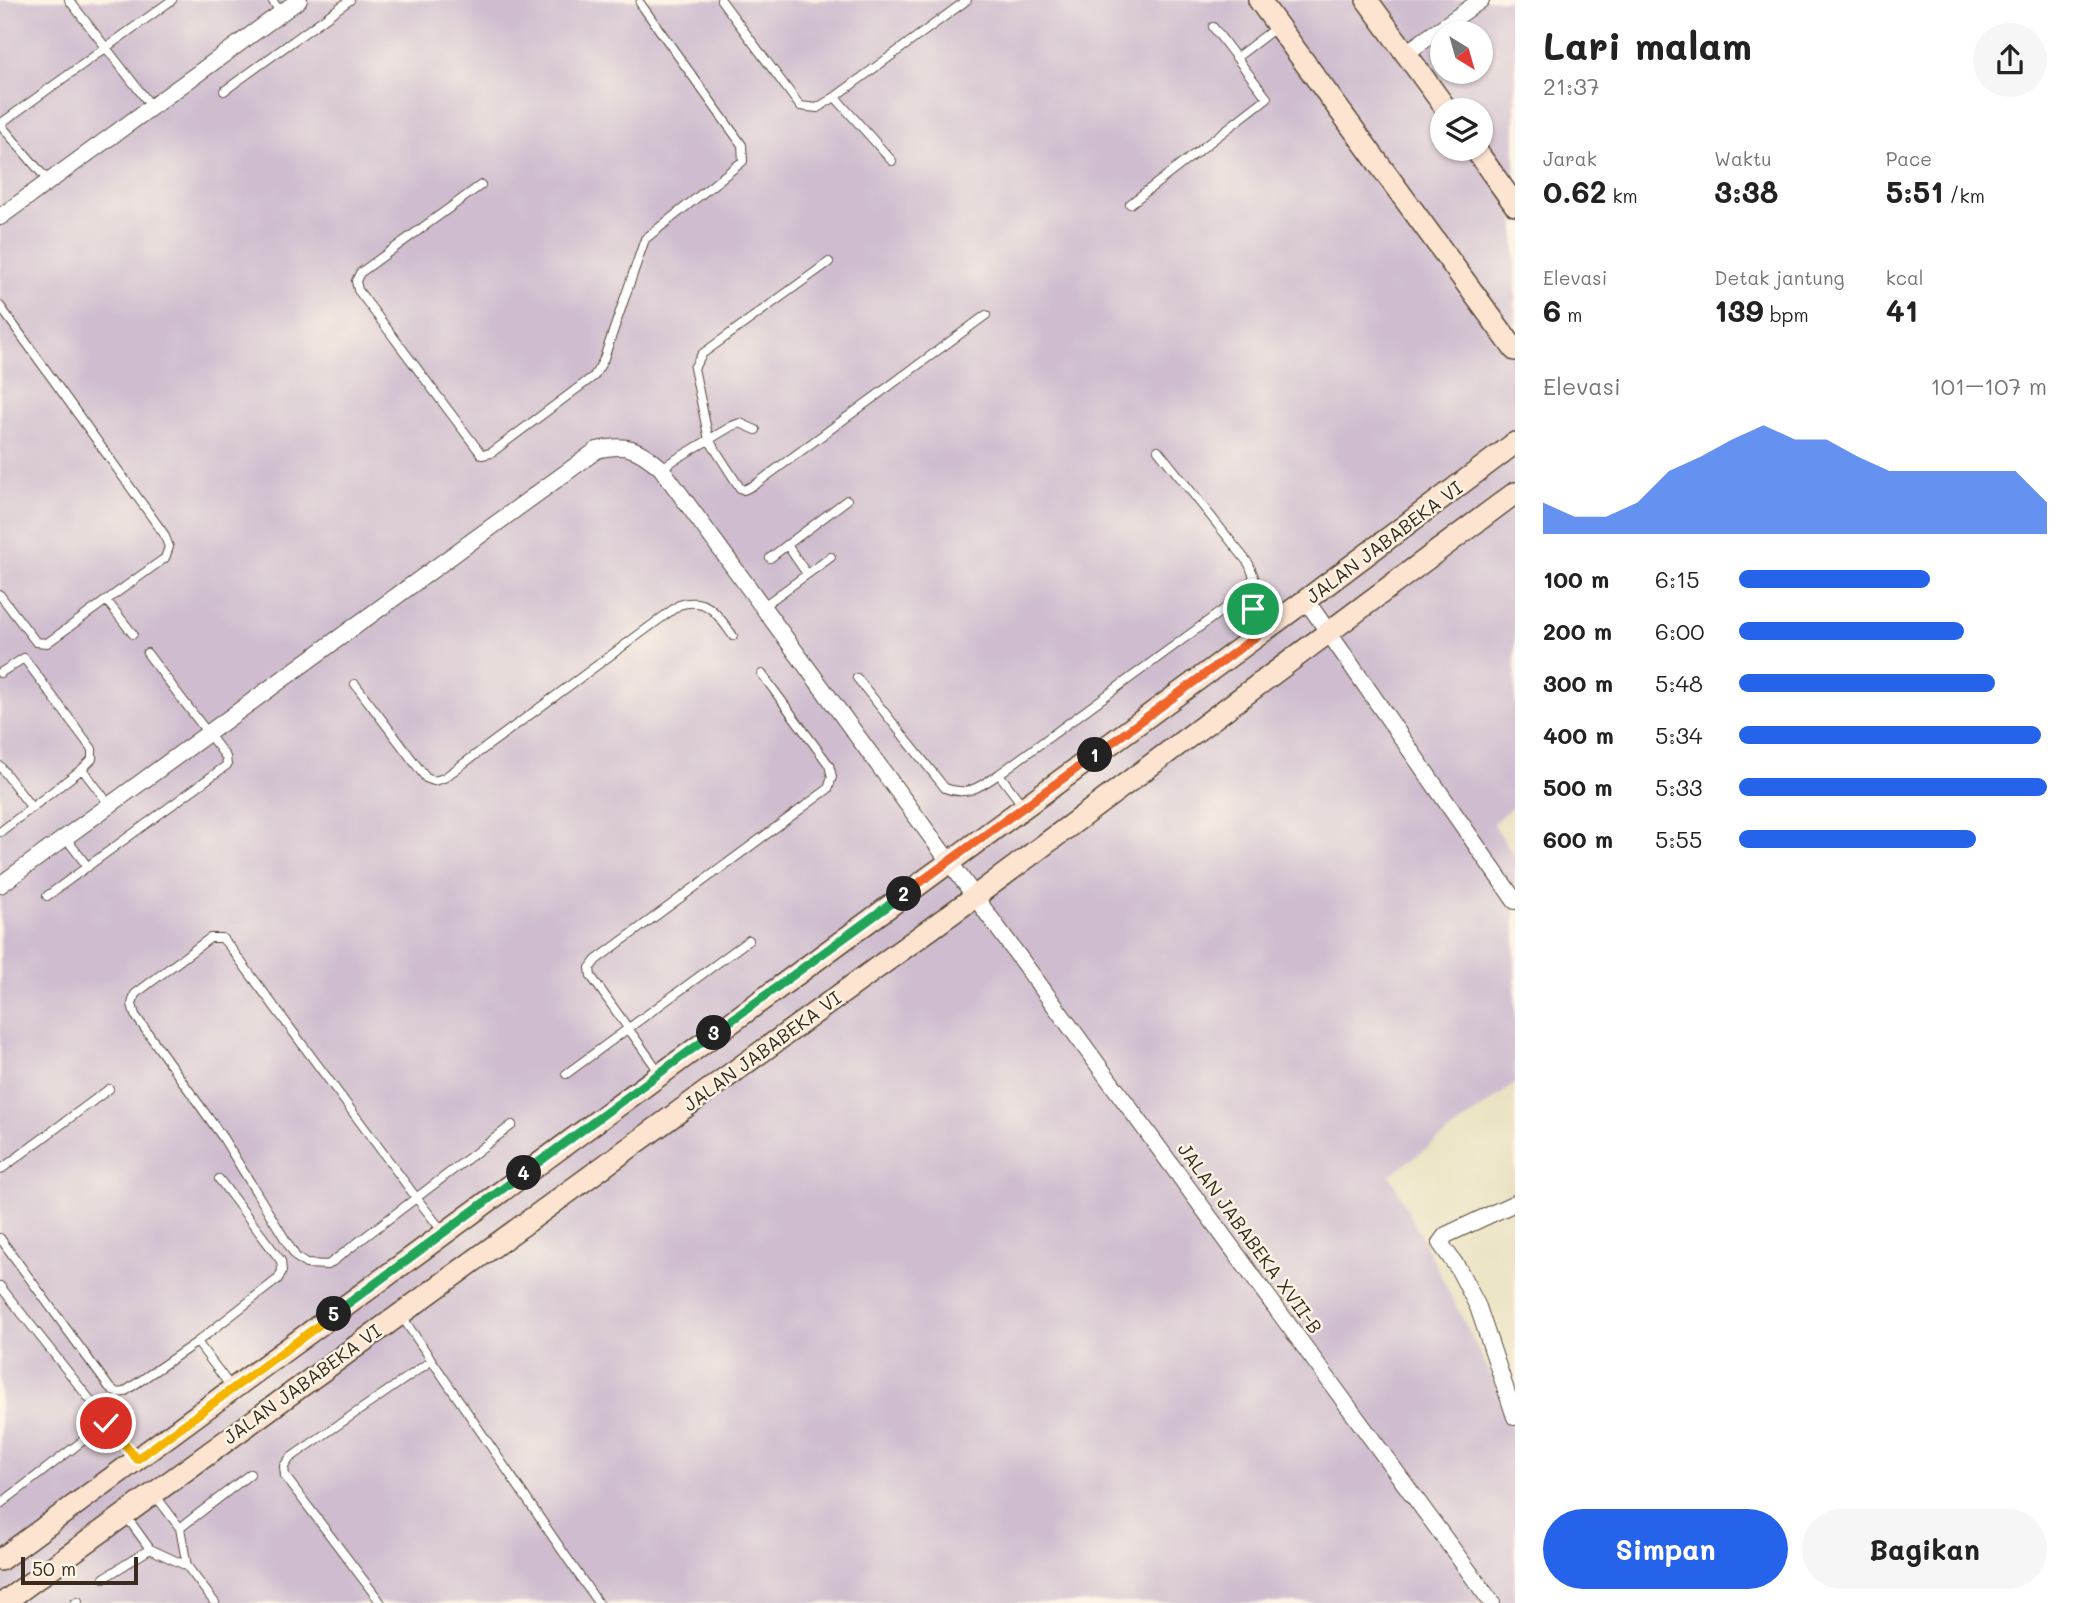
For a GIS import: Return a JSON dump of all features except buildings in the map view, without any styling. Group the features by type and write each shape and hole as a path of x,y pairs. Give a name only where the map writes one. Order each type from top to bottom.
{"street":[{"path":"1,214 152,107 276,7 299,0"},
{"path":"1259,0 1515,350"},
{"path":"1367,0 1438,98"},
{"path":"1406,54 1481,0"},
{"path":"1484,161 1515,205"},
{"name":"JALAN JABABEKA VI","path":"0,1560 1306,600 1515,443"},
{"name":"JALAN JABABEKA XVII-B","path":"0,885 597,450 630,446 661,468 973,898 1492,1603"},
{"name":"JALAN JABABEKA VI","path":"3,1603 973,898 1515,493"},
{"path":"1306,600 1515,901"},
{"path":"1515,1203 1446,1235 1440,1243 1458,1268 1478,1307 1515,1417"}],"lane":[{"path":"69,0 152,107"},
{"path":"49,182 0,124 172,0"},
{"path":"224,90 350,0"},
{"path":"721,0 800,106 817,108 967,0"},
{"path":"481,185 360,273 356,281 358,290 482,456 491,453 594,376 603,361 645,239 743,161 742,145 640,3"},
{"path":"1237,57 1278,26"},
{"path":"1130,204 1265,103 1265,93 1213,27"},
{"path":"835,97 892,161"},
{"path":"829,262 697,360 694,376 709,440 740,488 751,488 986,315"},
{"path":"0,306 164,534 169,547 165,558 58,638 43,644 31,638 0,595"},
{"path":"661,468 740,423 756,430"},
{"path":"858,678 945,789 963,793 976,789 999,774 1242,596 1254,577 1249,564 1158,450"},
{"path":"770,558 847,500"},
{"path":"787,545 807,574"},
{"path":"762,607 831,557"},
{"path":"1242,596 1266,629"},
{"path":"107,601 133,634"},
{"path":"355,684 426,778 434,782 444,778 679,605 700,601 712,607 733,636"},
{"path":"47,896 227,765 226,757 147,653"},
{"path":"0,673 24,658 92,749 92,759 82,769 0,832"},
{"path":"660,1073 591,976 590,968 596,960 828,789 832,778 829,765 762,674"},
{"path":"0,766 30,807"},
{"path":"82,769 109,804"},
{"path":"999,774 1024,807"},
{"path":"65,837 88,867"},
{"path":"443,1233 415,1196 222,938 210,937 135,995 132,1004 135,1015 223,1138 296,1257 306,1264 328,1265 415,1196 512,1125"},
{"path":"566,1074 749,940"},
{"path":"0,1170 109,1089"},
{"path":"0,1238 117,1393 124,1392 197,1342 278,1279 282,1270 281,1261 219,1179"},
{"path":"0,1286 137,1459"},
{"path":"399,1313 598,1603"},
{"path":"197,1342 232,1389"},
{"path":"381,1603 285,1476 284,1466 290,1458 431,1361"},
{"path":"0,1504 106,1423"},
{"path":"180,1528 250,1474"},
{"path":"154,1493 180,1528 187,1566 215,1603"},
{"path":"124,1514 150,1549 187,1566"},
{"path":"104,1578 150,1549"}],"shaded area":[{"path":"0,0 1515,0 1515,805 1493,823 1515,857 1515,1084 1390,1175 1502,1397 1515,1438 1515,1603 0,1603"}],"route":[{"path":"106,1423 137,1459 1266,629 1253,609"}]}
